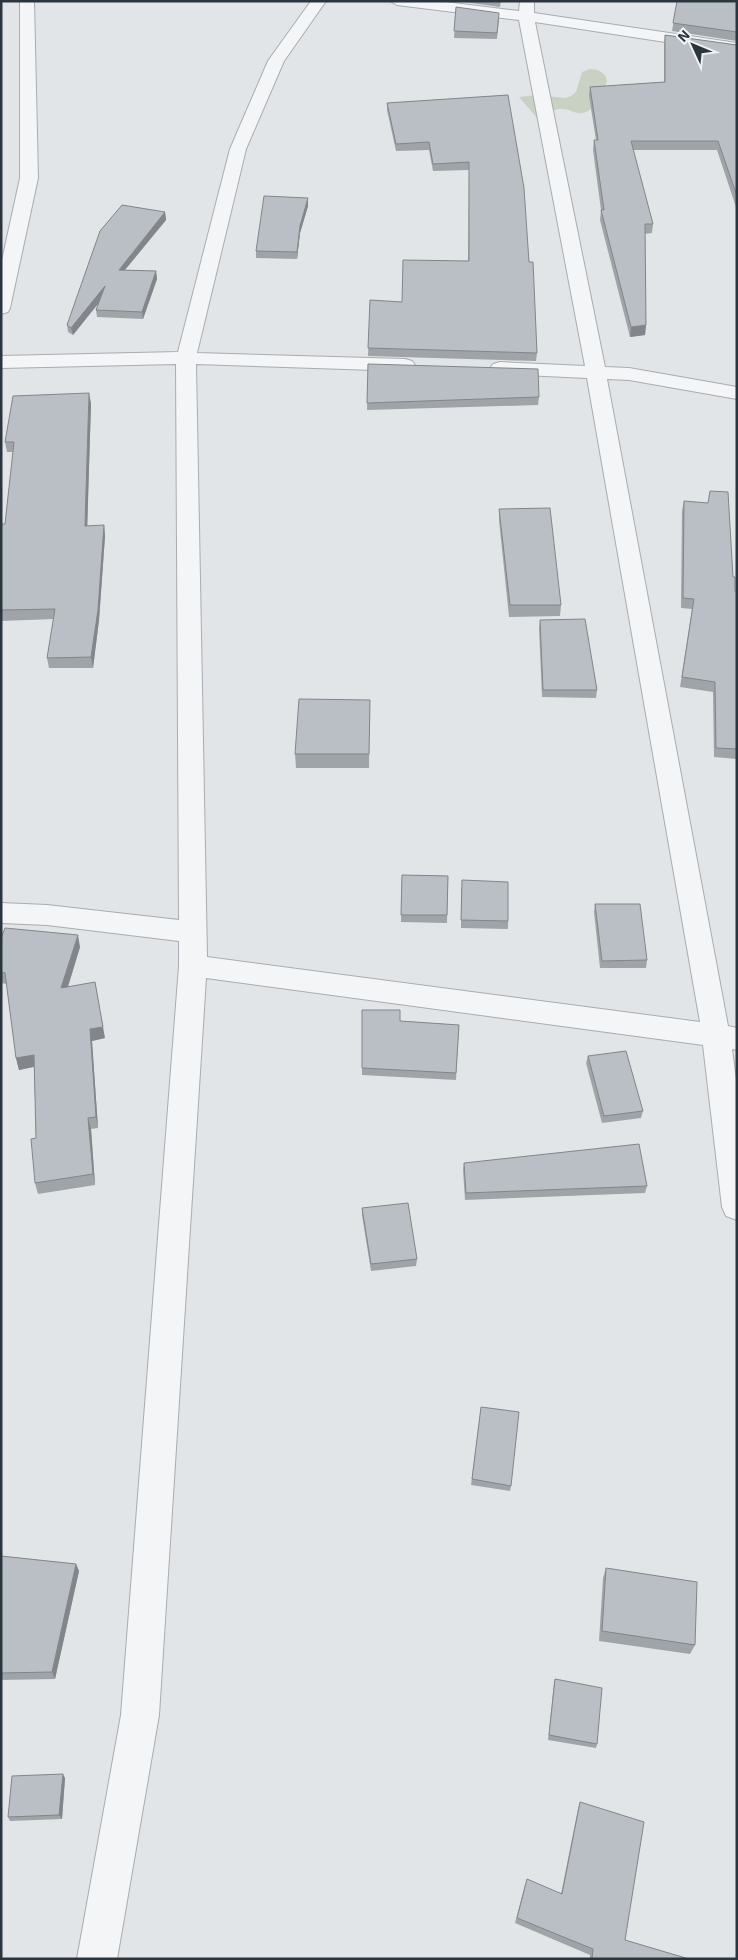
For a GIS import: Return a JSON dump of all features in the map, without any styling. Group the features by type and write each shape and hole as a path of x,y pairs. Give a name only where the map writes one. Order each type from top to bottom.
{"street":[{"path":"1,308 29,178 27,1"},
{"path":"97,1959 140,1715 193,966 186,358 238,149 276,61 319,1"},
{"path":"396,1 527,9 737,48"},
{"path":"527,9 596,372 727,1037 737,1208"},
{"path":"1,362 186,358 425,366"},
{"path":"485,367 584,370 629,374 737,393"},
{"path":"1,913 47,914 193,932"},
{"path":"193,966 727,1037"}],"shaded area":[{"path":"590,69 601,72 605,75 607,81 597,102 589,111 584,113 559,109 538,119 519,97 536,95 566,98 576,92 582,72"}],"building":[{"path":"677,1 737,1 737,32 673,23"},
{"path":"456,7 499,13 497,33 454,31"},
{"path":"665,35 737,45 737,196 718,141 631,141 653,224 645,224 646,325 631,327 601,210 604,210 594,140 598,140 590,87 665,82"},
{"path":"508,95 524,188 529,262 533,262 537,353 368,348 370,300 402,302 403,260 469,261 469,162 433,164 429,142 396,144 387,103"},
{"path":"264,196 308,198 300,226 297,252 256,251"},
{"path":"122,205 165,212 119,270 156,271 142,312 96,310 105,286 71,328 67,325 100,231"},
{"path":"368,364 538,369 539,397 367,403"},
{"path":"89,393 85,526 104,525 98,610 91,657 47,658 55,609 1,610 1,524 5,524 14,442 5,442 13,396"},
{"path":"710,491 728,492 733,577 735,577 735,591 737,591 737,749 716,748 715,682 682,677 694,599 683,598 684,501 708,503"},
{"path":"550,508 561,605 510,605 499,509"},
{"path":"585,619 597,690 543,690 540,620"},
{"path":"299,699 370,700 369,754 295,754"},
{"path":"402,875 448,876 447,915 401,915"},
{"path":"462,880 508,882 508,921 461,920"},
{"path":"595,904 640,904 647,960 602,961"},
{"path":"5,928 78,935 61,988 95,982 103,1027 90,1029 96,1117 88,1118 93,1174 35,1183 31,1139 36,1138 34,1055 16,1058 5,973 1,972 1,938"},
{"path":"362,1010 400,1010 400,1021 459,1025 456,1073 362,1068"},
{"path":"626,1051 643,1111 604,1116 588,1056"},
{"path":"639,1144 647,1186 466,1193 464,1163"},
{"path":"408,1203 417,1259 371,1264 362,1208"},
{"path":"481,1407 519,1412 511,1486 472,1479"},
{"path":"1,1556 76,1564 52,1672 1,1673"},
{"path":"606,1568 697,1582 695,1645 602,1631"},
{"path":"555,1679 602,1688 597,1744 549,1735"},
{"path":"63,1774 59,1815 8,1817 12,1776"},
{"path":"580,1802 644,1822 625,1940 689,1959 592,1959 593,1949 517,1918 527,1879 562,1894"}]}
